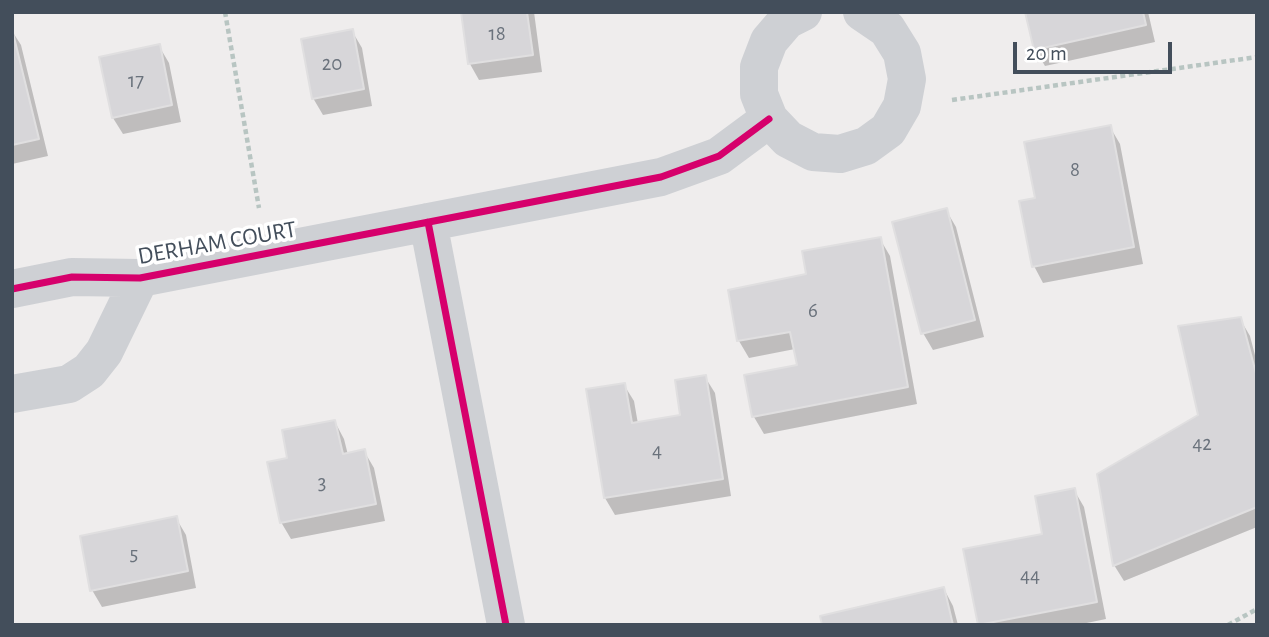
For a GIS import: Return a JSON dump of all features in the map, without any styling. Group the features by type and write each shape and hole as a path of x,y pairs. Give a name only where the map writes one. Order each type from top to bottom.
{"street":[{"path":"803,12 787,20 769,41 759,67 759,94 769,119 788,139 813,152 840,154 866,146 888,130 902,106 907,79 902,53 887,29 862,12"},
{"name":"DERHAM COURT","path":"12,289 72,276 140,278 661,177 719,156 769,119"},
{"path":"428,222 506,625"},
{"name":"DERHAM COURT","path":"12,394 69,384 89,371 104,352 140,278"}],"path":[{"path":"225,12 266,254"},
{"path":"902,106 1257,57"},
{"path":"1228,625 1257,609"}],"building":[{"path":"461,12 527,12 533,55 468,64"},
{"path":"1025,12 1143,12 1146,25 1034,50"},
{"path":"12,29 39,139 12,145"},
{"path":"353,29 364,89 312,99 301,39"},
{"path":"160,44 172,105 112,118 99,57"},
{"path":"1111,125 1134,247 1032,267 1019,201 1035,198 1024,142"},
{"path":"947,208 975,320 921,334 892,222"},
{"path":"881,237 908,387 752,417 744,375 797,365 790,332 737,341 728,290 806,274 802,251"},
{"path":"1241,317 1257,377 1257,507 1113,566 1097,474 1198,415 1178,326"},
{"path":"706,375 723,479 604,498 586,389 625,383 632,423 680,415 675,380"},
{"path":"335,420 343,454 365,449 376,504 280,523 267,462 287,458 282,430"},
{"path":"1075,488 1097,602 978,625 963,549 1042,534 1035,496"},
{"path":"177,516 188,571 90,591 80,536"},
{"path":"944,587 953,625 822,625 820,616"}],"cycle path":[{"path":"12,289 72,277 140,278 661,177 719,156 769,119"},
{"path":"428,222 506,625"}]}
